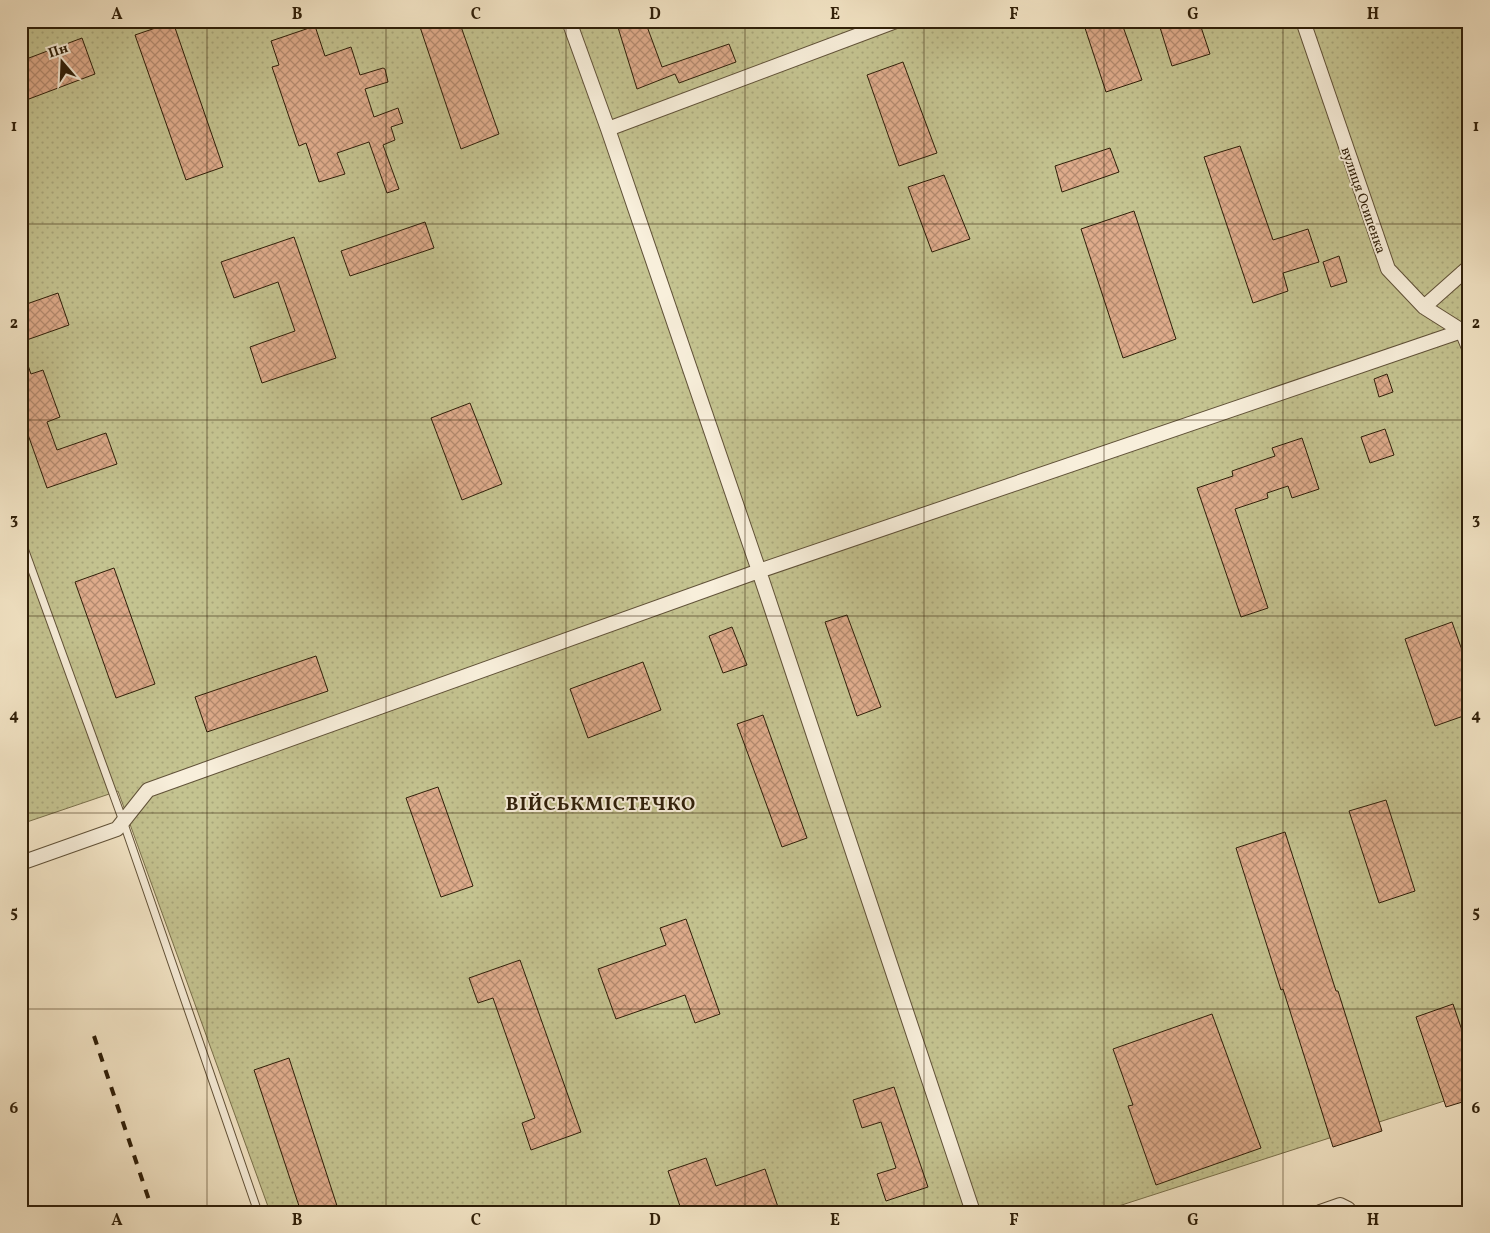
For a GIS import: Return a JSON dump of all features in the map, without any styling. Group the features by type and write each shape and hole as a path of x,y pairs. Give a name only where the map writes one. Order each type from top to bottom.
{"street":[{"path":"569,21 608,129 759,571 973,1212"},
{"path":"608,129 896,21"},
{"name":"вулиця Осипенка","path":"1303,21 1388,269 1424,307 1462,331"},
{"path":"1424,307 1469,267"},
{"path":"21,863 117,829 148,790 759,571 1462,331 1469,348"},
{"path":"1320,1212 1340,1205 1350,1212"}],"lane":[{"path":"21,540 123,821 258,1212"}],"shaded area":[{"path":"21,21 1469,21 1469,1093 1100,1212 270,1212 118,791 21,824"}],"building":[{"path":"418,21 459,21 499,134 461,149"},
{"path":"616,21 645,21 662,67 729,44 736,62 679,83 675,74 637,89"},
{"path":"1105,21 1121,21 1142,80 1106,92 1085,28"},
{"path":"1158,21 1199,21 1210,54 1172,66"},
{"path":"173,22 223,167 186,180 135,35"},
{"path":"315,26 325,56 351,47 360,75 385,69 388,82 365,89 374,117 398,108 403,123 391,127 395,140 383,145 399,189 387,193 369,142 337,153 345,174 319,182 306,143 299,146 272,67 279,65 271,41"},
{"path":"82,38 95,74 21,102 21,61"},
{"path":"903,62 937,153 899,166 867,75"},
{"path":"1240,146 1273,240 1308,229 1319,262 1283,273 1288,291 1253,303 1204,157"},
{"path":"1110,148 1119,172 1062,192 1055,166"},
{"path":"944,175 970,239 932,252 908,187"},
{"path":"1134,211 1176,339 1123,358 1081,229"},
{"path":"425,222 434,248 350,276 341,251"},
{"path":"294,237 336,358 262,383 250,347 295,331 278,282 234,298 221,262"},
{"path":"1339,256 1347,282 1331,287 1323,262"},
{"path":"58,293 69,325 21,342 21,306"},
{"path":"21,351 23,351 31,374 43,370 60,417 47,422 57,450 106,433 117,464 47,488 26,429 21,431"},
{"path":"1387,374 1393,392 1379,397 1374,379"},
{"path":"470,403 502,484 462,500 431,418"},
{"path":"1385,429 1394,455 1370,463 1361,437"},
{"path":"1302,438 1319,489 1292,498 1288,486 1267,493 1268,498 1235,509 1268,608 1241,617 1197,488 1233,476 1232,471 1275,456 1272,448"},
{"path":"114,568 155,684 116,698 75,582"},
{"path":"847,615 881,707 857,716 825,622"},
{"path":"1452,622 1469,670 1469,714 1435,726 1405,639"},
{"path":"732,627 747,665 723,673 709,636"},
{"path":"316,656 328,691 207,732 195,697"},
{"path":"643,662 661,710 588,738 570,689"},
{"path":"763,715 807,838 782,847 737,724"},
{"path":"438,787 473,886 441,897 406,798"},
{"path":"1386,800 1415,891 1379,903 1349,811"},
{"path":"1285,832 1382,1131 1333,1147 1236,848"},
{"path":"686,919 720,1014 695,1023 685,995 616,1019 598,969 666,945 660,928"},
{"path":"520,960 581,1132 531,1150 522,1123 535,1118 493,998 478,1003 469,978"},
{"path":"1453,1004 1469,1051 1469,1100 1446,1107 1416,1017"},
{"path":"1212,1014 1261,1148 1156,1185 1128,1106 1133,1105 1113,1049"},
{"path":"289,1058 339,1212 301,1212 254,1070"},
{"path":"894,1087 928,1187 886,1201 877,1174 896,1168 881,1122 862,1128 853,1100"},
{"path":"706,1158 716,1186 765,1169 778,1207 765,1212 682,1212 668,1171"}],"railway":[{"path":"94,1036 153,1212"}],"district":[{"name":"ВІЙСЬКМІСТЕЧКО","path":"601,803"}]}
